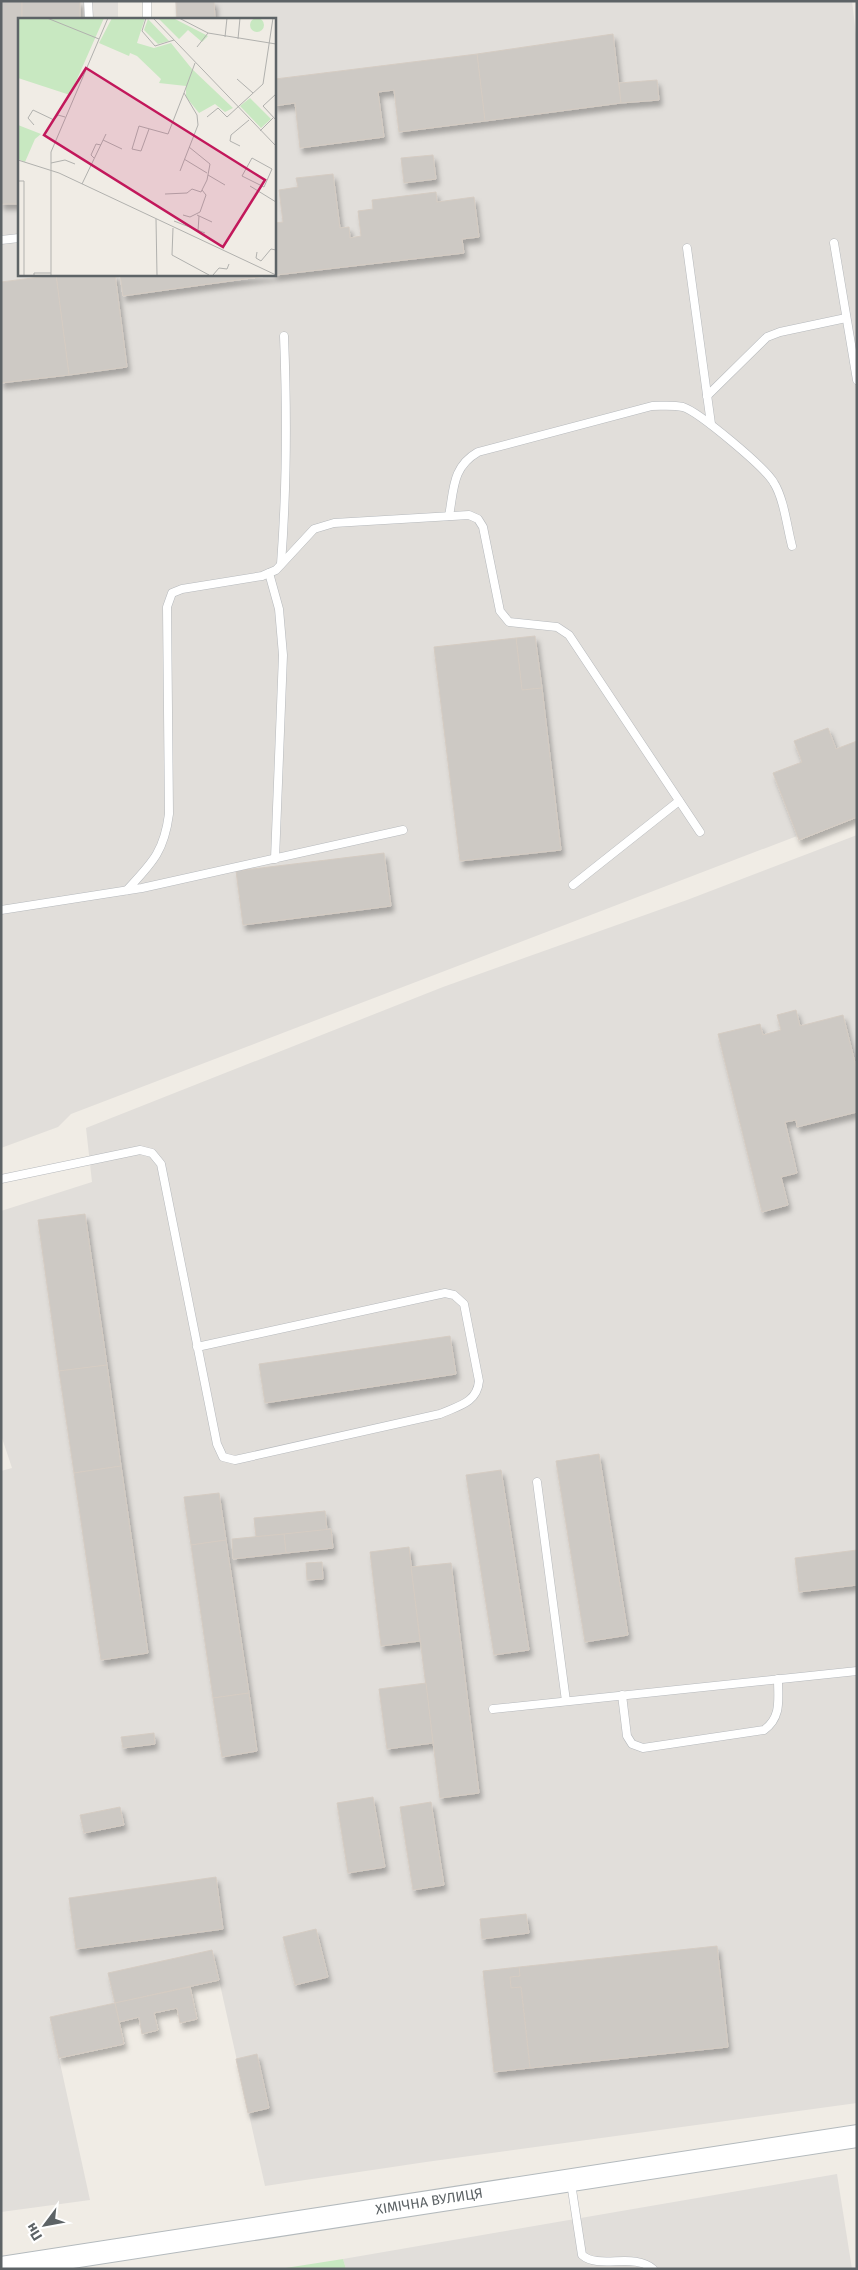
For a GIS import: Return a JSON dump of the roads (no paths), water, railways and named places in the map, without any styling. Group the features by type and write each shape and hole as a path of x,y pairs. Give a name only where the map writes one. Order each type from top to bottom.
{"main road":[{"name":"ХІМІЧНА ВУЛИЦЯ","path":"1,2268 857,2136"}],"lane":[{"path":"88,1 89,18"},
{"path":"147,1 147,18"},
{"path":"1,240 18,238"},
{"path":"834,243 857,380"},
{"path":"687,248 711,424"},
{"path":"707,396 767,337 780,332 846,318"},
{"path":"281,564 286,504 287,458 284,336"},
{"path":"449,516 457,472 466,459 478,452 652,406 670,405 685,408 711,424 770,477 775,484 792,546"},
{"path":"128,890 155,860 167,835 169,814 167,607 172,594 182,589 262,576 276,570 314,529 334,523 469,515 478,519 483,527 500,611 509,622 556,627 569,635 700,832"},
{"path":"269,573 279,609 283,655 275,859"},
{"path":"573,885 679,801"},
{"path":"1,910 128,890 404,830"},
{"path":"1,1179 140,1150 152,1153 162,1164 197,1347 217,1444 223,1457 235,1460 440,1414 471,1401 478,1390 479,1381 464,1304 454,1295 445,1293 197,1347"},
{"path":"537,1482 566,1701"},
{"path":"493,1709 857,1671"},
{"path":"622,1695 627,1736 632,1744 642,1748 764,1730 773,1724 777,1714 778,1679"},
{"path":"570,2179 582,2255 587,2262 597,2266 646,2264 653,2269"}]}
